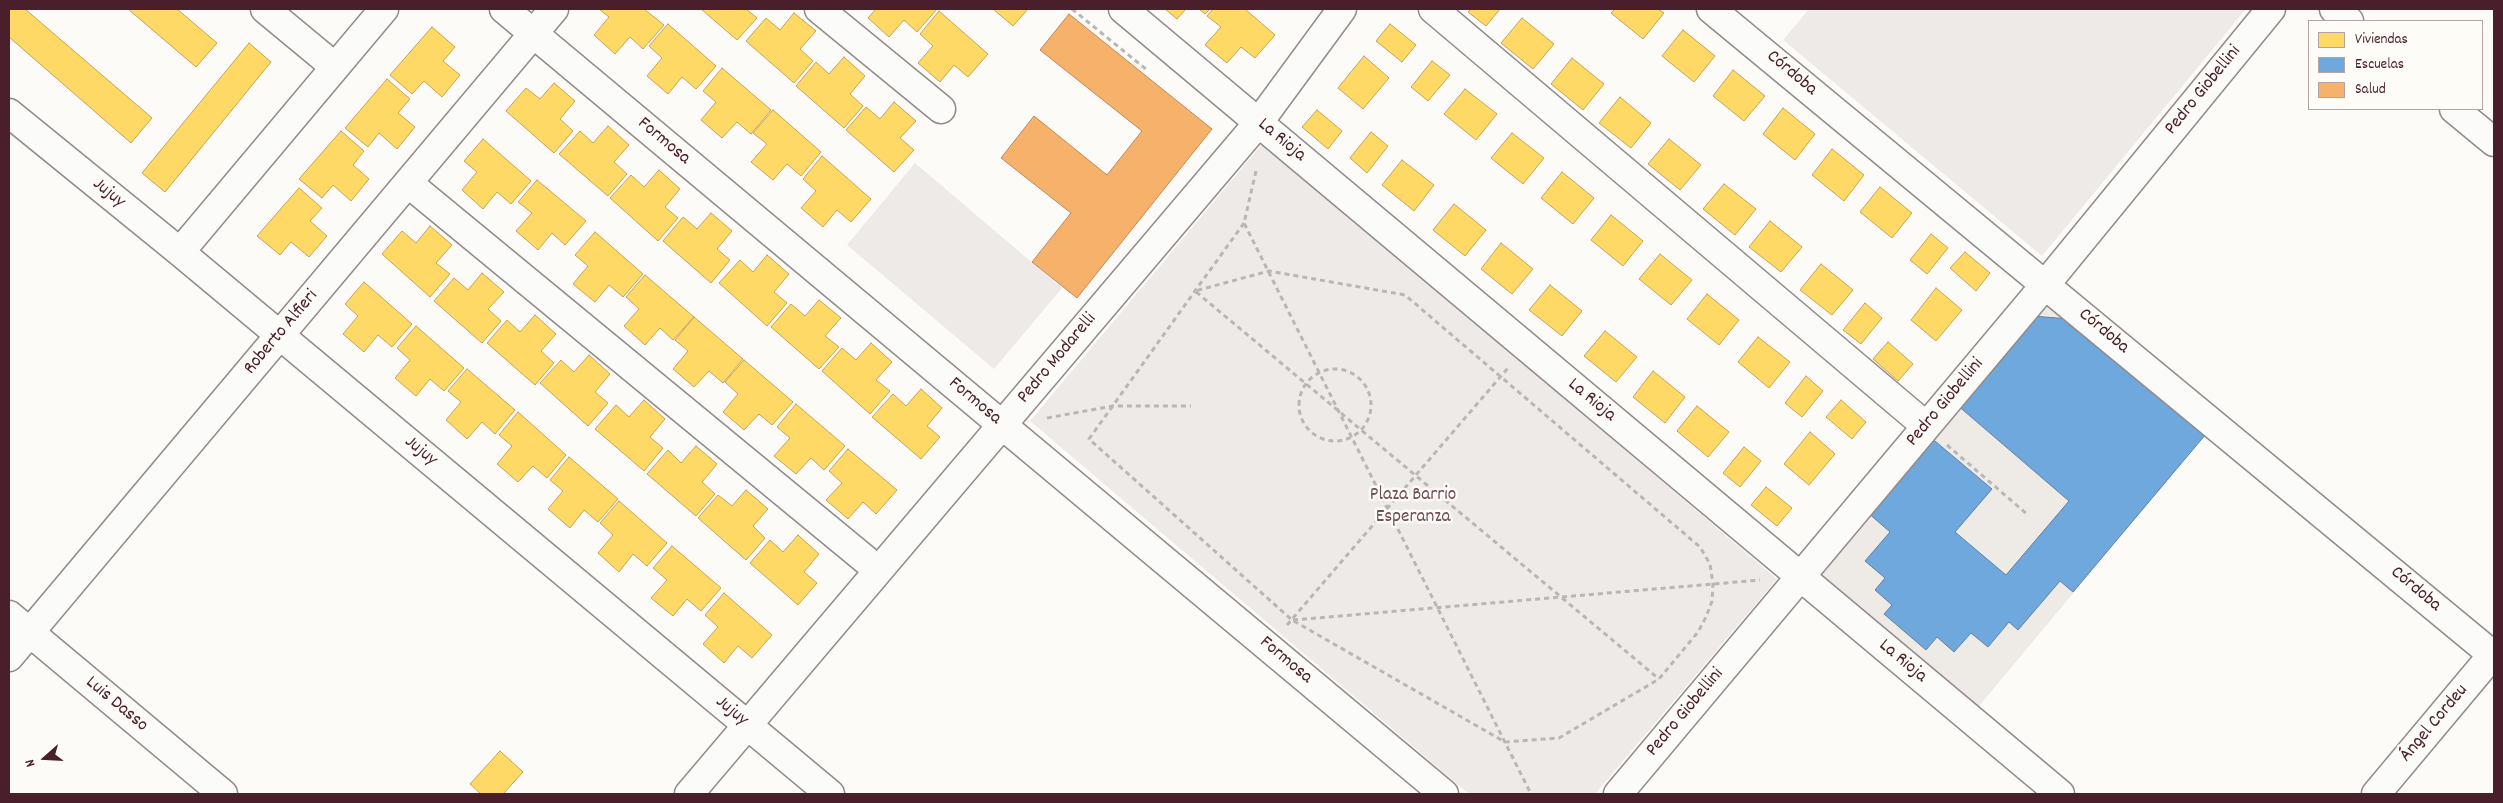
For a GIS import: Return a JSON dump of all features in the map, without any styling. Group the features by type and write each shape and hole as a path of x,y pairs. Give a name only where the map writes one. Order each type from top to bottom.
{"street":[{"path":"265,9 335,67"},
{"path":"180,252 384,9"},
{"name":"Formosa","path":"504,9 1444,794"},
{"name":"Roberto Alfieri","path":"9,657 554,9"},
{"path":"819,9 941,109"},
{"name":"La Rioja","path":"1123,9 2060,794"},
{"name":"Pedro Modarelli","path":"689,794 1258,122 1342,9"},
{"path":"1433,9 1926,426"},
{"name":"Córdoba","path":"1711,9 2494,654"},
{"name":"Pedro Giobellini","path":"1618,794 2045,284 2270,9"},
{"path":"2334,9 2347,20"},
{"path":"2455,110 2494,142"},
{"name":"Jujuy","path":"9,112 280,335 830,794"},
{"path":"408,183 878,570"},
{"name":"Luis Dasso","path":"9,615 223,794"},
{"name":"Ángel Cordeu","path":"2376,794 2494,654"}],"path":[{"path":"1072,9 1148,72"},
{"path":"1196,291 1269,271 1405,295 1700,547 1710,564 1713,584 1712,601 1698,632 1658,679 1559,738 1505,742 1292,620 1089,439 1244,223 1256,170"},
{"path":"1244,223 1531,794"},
{"path":"1196,291 1658,679"},
{"path":"1269,648 1387,508 1527,347"},
{"path":"1332,369 1344,370 1355,375 1364,383 1370,395 1371,407 1368,420 1361,430 1352,437 1340,441 1328,440 1317,436 1308,428 1302,418 1299,406 1300,394 1306,383 1320,372 1332,369"},
{"path":"1002,425 1113,406 1191,406"},
{"path":"1926,426 2028,515"},
{"path":"1292,620 1800,576"}],"shaded area":[{"path":"2046,299 2206,434 1975,711 1813,575"}],"green space":[{"path":"1809,9 2246,9 2042,256 1783,40"},
{"name":"Plaza Barrio Esperanza","path":"1263,143 1777,579 1595,794 1469,794 1030,421"},
{"path":"915,163 1062,288 994,369 847,245"}],"building: Viviendas":[{"path":"9,9 25,9 152,118 131,143 9,37"},
{"path":"128,9 177,9 217,43 196,67"},
{"path":"599,9 644,9 664,25 643,49 630,37 615,54 594,35 609,17"},
{"path":"701,9 746,9 757,18 737,40"},
{"path":"876,9 937,9 917,32 904,20 889,37 868,18"},
{"path":"993,9 1028,9 1013,26"},
{"path":"1165,9 1186,9 1177,19"},
{"path":"1199,9 1210,9 1205,14"},
{"path":"1213,9 1245,9 1275,35 1255,58 1241,47 1227,63 1205,45 1221,27 1207,16"},
{"path":"1471,9 1500,9 1486,26 1468,12"},
{"path":"1615,9 1658,9 1664,13 1643,39 1611,13"},
{"path":"939,11 988,54 968,77 954,65 940,82 918,63 933,46 920,34"},
{"path":"794,13 816,31 800,49 813,61 794,83 746,41 766,18 780,30"},
{"path":"1522,18 1554,44 1533,69 1501,43"},
{"path":"668,24 716,66 696,89 682,77 668,94 647,76 662,58 649,46"},
{"path":"1390,24 1416,45 1402,62 1376,41"},
{"path":"432,27 455,47 443,61 460,75 442,97 424,81 412,94 390,75"},
{"path":"1683,30 1715,56 1694,82 1662,56"},
{"path":"249,43 271,62 165,192 142,173"},
{"path":"1364,56 1389,78 1363,109 1338,88"},
{"path":"844,57 865,76 850,94 863,106 844,128 796,86 816,62 829,74"},
{"path":"1572,58 1604,84 1583,110 1551,84"},
{"path":"1432,61 1450,75 1428,101 1411,87"},
{"path":"722,68 771,110 751,134 737,122 722,138 701,120 716,102 703,91"},
{"path":"1733,70 1765,96 1744,121 1713,96"},
{"path":"387,79 410,99 398,113 415,127 397,149 379,133 368,147 345,128"},
{"path":"554,83 575,101 560,119 573,131 554,153 506,111 526,88 540,99"},
{"path":"1465,89 1497,114 1476,140 1444,114"},
{"path":"1620,97 1651,123 1631,148 1599,123"},
{"path":"894,102 916,121 900,138 914,150 894,172 846,130 866,107 880,119"},
{"path":"1783,108 1815,134 1795,160 1763,134"},
{"path":"773,110 821,152 801,176 787,164 773,180 751,162 767,144 753,133"},
{"path":"1317,110 1342,131 1328,149 1302,127"},
{"path":"608,126 629,145 614,162 627,174 608,196 559,154 580,131 593,143"},
{"path":"341,131 364,151 353,165 369,179 351,201 333,185 322,198 299,179"},
{"path":"1371,132 1388,146 1367,173 1350,158"},
{"path":"1512,133 1544,158 1523,184 1491,158"},
{"path":"483,139 531,181 511,204 497,192 483,209 462,190 477,172 464,161"},
{"path":"1669,139 1701,165 1680,190 1648,164"},
{"path":"1832,149 1864,175 1844,201 1812,175"},
{"path":"822,156 871,199 851,222 837,210 823,227 801,208 816,191 803,179"},
{"path":"1402,160 1434,185 1414,211 1382,185"},
{"path":"659,170 680,189 665,207 678,218 658,241 610,198 631,175 644,187"},
{"path":"1562,172 1594,198 1573,224 1541,198"},
{"path":"537,180 586,221 565,245 552,233 538,250 516,231 532,213 518,202"},
{"path":"1724,184 1756,209 1735,235 1703,209"},
{"path":"1880,187 1912,213 1892,238 1860,212"},
{"path":"299,188 322,208 310,221 327,236 309,257 291,242 280,255 257,236"},
{"path":"1454,204 1486,230 1465,256 1433,230"},
{"path":"711,213 732,231 717,249 730,260 711,283 663,241 683,217 697,229"},
{"path":"1611,215 1643,241 1623,266 1591,240"},
{"path":"1770,221 1802,247 1781,272 1749,247"},
{"path":"430,226 452,245 436,263 450,274 430,297 382,254 402,231 416,243"},
{"path":"595,232 643,274 623,297 609,285 595,302 573,284 588,266 575,255"},
{"path":"1931,234 1948,248 1927,274 1910,260"},
{"path":"1501,243 1533,269 1512,294 1481,269"},
{"path":"1965,252 1990,273 1976,291 1950,268"},
{"path":"1660,254 1692,280 1671,305 1639,279"},
{"path":"767,255 789,274 774,292 787,303 767,326 719,283 740,260 753,272"},
{"path":"1821,264 1853,290 1832,315 1800,290"},
{"path":"482,273 504,292 488,309 501,321 482,343 434,301 454,278 468,290"},
{"path":"645,275 694,317 673,340 660,328 645,345 624,326 639,309 626,297"},
{"path":"364,282 412,324 392,347 378,335 364,352 343,334 358,316 345,304"},
{"path":"1550,285 1582,311 1562,336 1529,310"},
{"path":"1936,288 1962,310 1936,341 1911,320"},
{"path":"1707,294 1739,320 1719,345 1687,319"},
{"path":"819,300 841,318 825,336 839,347 819,369 771,327 791,304 805,316"},
{"path":"1865,303 1882,318 1861,344 1843,330"},
{"path":"535,315 556,334 541,351 554,363 535,385 487,343 507,320 520,332"},
{"path":"694,317 743,359 723,383 709,371 694,387 673,369 688,351 675,340"},
{"path":"416,326 464,368 444,391 430,379 416,396 395,378 410,360 397,348"},
{"path":"1605,331 1637,357 1616,382 1584,356"},
{"path":"1758,337 1790,362 1769,388 1738,362"},
{"path":"1888,342 1913,364 1898,381 1873,359"},
{"path":"871,343 892,362 876,380 890,391 870,414 822,371 842,348 856,360"},
{"path":"589,355 610,374 595,392 608,403 588,426 540,383 561,360 574,372"},
{"path":"744,360 793,402 772,425 759,414 744,430 723,412 738,394 725,382"},
{"path":"467,369 515,410 495,434 482,422 467,439 446,420 461,402 448,391"},
{"path":"1653,371 1685,397 1665,423 1633,397"},
{"path":"1806,376 1823,391 1802,417 1785,403"},
{"path":"921,389 942,408 927,426 940,437 921,459 872,417 893,394 906,406"},
{"path":"644,400 665,419 650,437 663,448 644,471 595,429 616,405 629,417"},
{"path":"1841,400 1866,422 1852,439 1826,417"},
{"path":"796,404 845,446 824,470 811,458 796,474 774,456 790,438 777,427"},
{"path":"1697,406 1729,432 1708,457 1677,431"},
{"path":"518,412 566,455 547,478 533,466 518,482 497,464 512,446 499,435"},
{"path":"1810,432 1835,454 1809,485 1784,464"},
{"path":"696,446 717,464 702,482 715,494 696,516 647,474 668,450 681,463"},
{"path":"1744,447 1761,461 1740,487 1723,473"},
{"path":"848,449 897,490 876,514 863,502 848,519 826,500 842,483 829,471"},
{"path":"569,457 618,499 598,522 584,510 570,528 548,509 563,491 550,480"},
{"path":"1766,487 1792,508 1777,526 1751,505"},
{"path":"746,490 768,509 753,526 765,538 746,560 698,518 718,495 732,506"},
{"path":"619,501 667,543 647,566 633,554 619,572 598,553 613,535 600,523"},
{"path":"798,535 819,554 804,572 817,583 798,605 750,563 770,540 783,552"},
{"path":"672,546 721,588 701,611 687,599 673,616 651,598 667,580 653,568"},
{"path":"724,593 772,635 752,658 738,646 724,663 703,644 718,627 705,615"},
{"path":"500,751 523,772 503,794 481,794 470,784"}],"building: Escuelas":[{"path":"2032,316 2070,319 2206,434 2073,592 2060,581 2018,630 2009,622 1988,647 1971,633 1954,652 1937,637 1926,650 1884,614 1892,605 1875,590 1885,578 1865,561 1890,532 1866,511 1929,436 1992,489 1955,532 2006,575 2069,501 1956,404"}],"building: Salud":[{"path":"1069,14 1212,129 1077,298 1032,262 1071,213 1001,158 1034,116 1107,175 1142,131 1040,50"}]}
